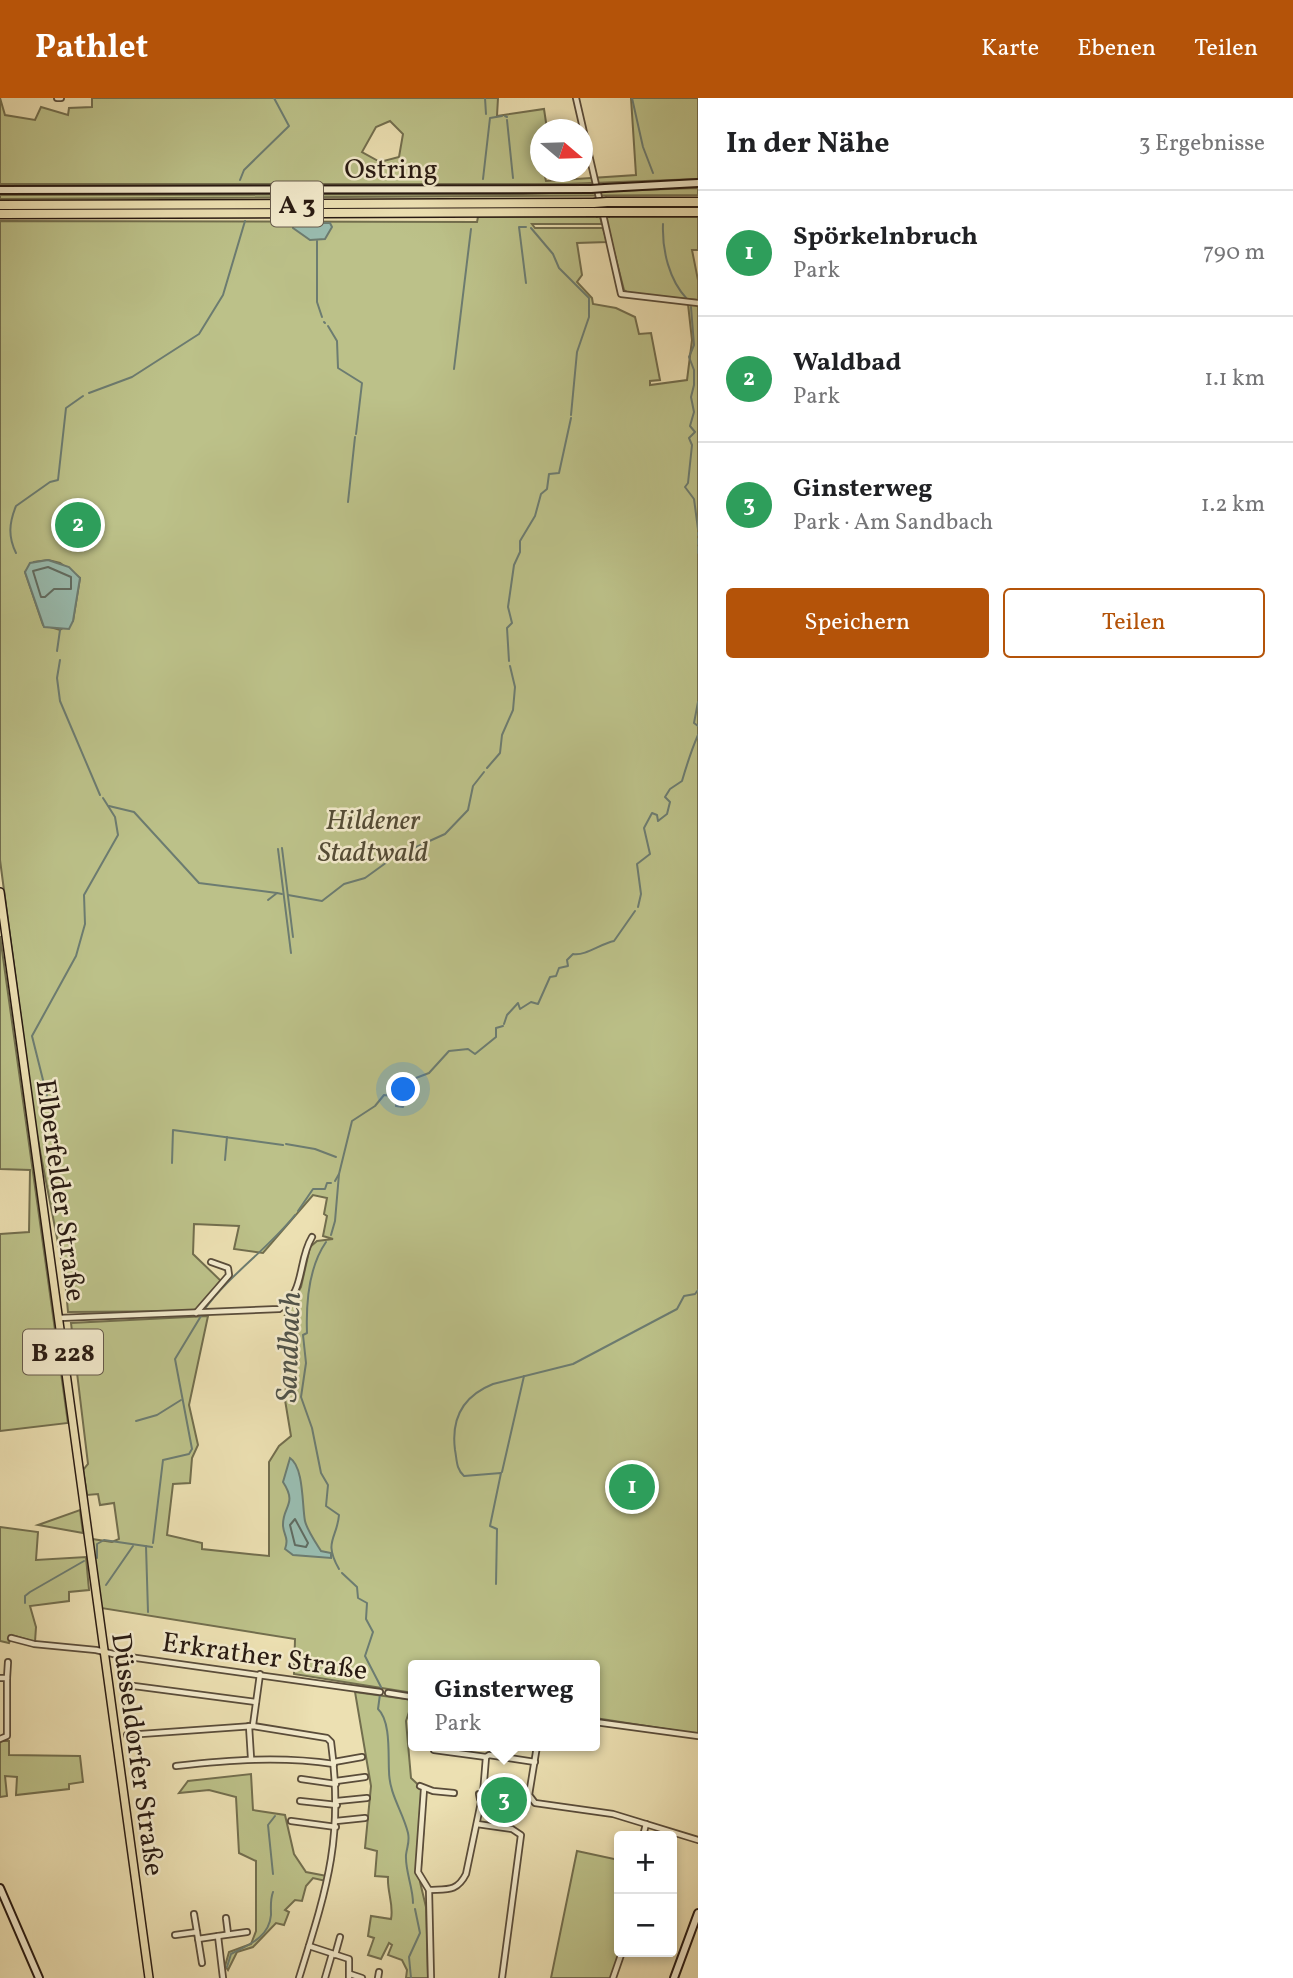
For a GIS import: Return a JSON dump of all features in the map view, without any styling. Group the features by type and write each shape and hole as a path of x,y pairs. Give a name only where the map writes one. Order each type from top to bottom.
{"highway":[{"name":"A 3","path":"0,205 698,202"},
{"name":"A 3","path":"0,214 698,212"}],"main road":[{"name":"Ostring","path":"0,188 605,188 698,183"},
{"name":"Elberfelder Straße","path":"0,892 88,1536"},
{"name":"Düsseldorfer Straße","path":"88,1536 149,1978"},
{"path":"0,1888 39,1978"},
{"path":"674,1978 698,1913"}],"street":[{"path":"576,98 621,294 698,303"},
{"path":"59,1318 272,1311 286,1305 297,1292 306,1250 312,1237"},
{"path":"196,1314 229,1275 228,1268 211,1262"},
{"name":"Erkrather Straße","path":"11,1638 37,1645 104,1652 380,1692"},
{"path":"0,1739 7,1736 8,1662"},
{"path":"251,1758 251,1726 260,1674"},
{"path":"0,1678 8,1678"},
{"path":"134,1686 256,1702"},
{"name":"Erkrather Straße","path":"388,1693 408,1696"},
{"path":"600,1723 698,1736"},
{"path":"127,1735 251,1726 327,1738 331,1742 337,1803 329,1883 299,1978"},
{"path":"441,1751 535,1762"},
{"path":"536,1751 528,1795 535,1803 613,1814 698,1840"},
{"path":"176,1766 251,1758 295,1758 334,1763 362,1757"},
{"path":"482,1794 486,1757"},
{"path":"301,1779 336,1783 365,1777"},
{"path":"431,1978 429,1890 418,1872 422,1787 454,1793"},
{"path":"300,1801 337,1803 366,1798"},
{"path":"429,1890 458,1888 466,1874 481,1802"},
{"path":"292,1821 336,1824 365,1818"},
{"path":"477,1824 518,1830 521,1835 502,1978"},
{"path":"644,1831 646,1824"},
{"path":"194,1914 202,1963"},
{"path":"226,1918 228,1934"},
{"path":"175,1935 197,1932"},
{"path":"198,1939 247,1932"},
{"path":"218,1936 223,1978"},
{"path":"325,1978 340,1937"},
{"path":"309,1946 349,1959 350,1976 362,1978"},
{"path":"613,1978 620,1957"}],"green space":[{"path":"0,98 5,115 35,120 41,107 68,115 69,108 92,107 92,98 498,98 497,116 544,109 546,119 530,119 530,182 593,182 593,178 636,175 631,98 698,98 698,179 566,184 0,184","holes":["390,121 403,134 399,157 380,162 362,152 376,127"]},
{"path":"698,188 698,195 0,199 0,195 520,194"},
{"name":"Hildener Stadtwald","path":"478,217 600,217 602,224 532,224 535,228 603,228 607,242 577,243 582,275 577,282 592,298 593,304 616,308 635,317 639,334 651,333 660,380 650,381 650,385 687,380 692,340 688,304 698,305 698,1734 600,1719 600,1660 408,1660 408,1692 294,1674 295,1639 101,1608 92,1539 112,1542 119,1539 114,1503 100,1505 98,1494 87,1495 83,1470 88,1464 71,1323 208,1316 189,1405 198,1445 192,1458 190,1483 173,1484 167,1535 202,1543 202,1549 269,1556 269,1462 279,1446 291,1436 285,1400 291,1316 285,1315 301,1287 310,1247 317,1241 333,1239 323,1236 327,1198 313,1195 263,1253 234,1249 239,1226 194,1224 193,1254 221,1281 197,1311 68,1312 65,1279 35,1125 0,860 0,221 477,222","holes":["48,560 60,563 80,578 73,621 60,630 43,625 25,572 34,562"]},
{"path":"605,217 698,217 698,250 692,250 698,280 698,300 630,294 624,290"},
{"path":"0,936 68,1423 0,1431 0,1234 29,1232 30,1170 0,1169"},
{"path":"80,1510 83,1533 38,1525"},
{"path":"0,1527 38,1532 36,1560 86,1557 89,1590 69,1592 69,1601 30,1606 36,1627 35,1642 12,1635 9,1643 0,1641"},
{"path":"355,1692 408,1699 406,1721 411,1778 426,1792 420,1882 426,1907 428,1978 406,1978 407,1970 402,1960 388,1955 392,1945 389,1943 381,1959 368,1955 374,1938 368,1936 371,1916 391,1919 392,1909 388,1877 375,1876 377,1851 365,1848 371,1786"},
{"path":"0,1741 9,1741 9,1755 80,1756 83,1782 69,1784 69,1789 16,1795 17,1777 5,1776 7,1796 0,1797"},
{"path":"251,1774 253,1810 285,1815 294,1854 306,1872 327,1876 326,1881 313,1878 306,1886 302,1901 295,1900 285,1910 289,1912 284,1925 276,1923 253,1947 237,1952 228,1970 225,1966 229,1952 251,1944 256,1931 256,1861 239,1853 236,1797 209,1790 179,1793 188,1781"},
{"path":"577,1851 614,1859 614,1957 618,1957 611,1978 551,1978"}],"water":[{"path":"293,223 330,223 332,227 325,239 310,240 293,228"},
{"path":"48,560 69,567 80,578 73,621 69,629 44,627 25,572 30,563"},
{"path":"290,1458 295,1463 300,1478 306,1525 321,1551 331,1553 331,1558 293,1555 285,1549 283,1519 289,1496 283,1482"}],"waterway":[{"path":"240,180 244,170 289,126 274,98"},
{"path":"485,98 486,114"},
{"name":"Sandbach","path":"632,98 643,147 653,173"},
{"path":"483,179 490,118 502,116"},
{"path":"507,120 513,178"},
{"path":"89,393 132,377 199,334 223,295 245,221"},
{"name":"Sandbach","path":"663,224 668,264 687,299"},
{"path":"526,227 519,227 526,283"},
{"path":"531,228 553,254 559,268 589,298 589,317 577,352 571,415"},
{"path":"454,369 471,229"},
{"path":"317,241 317,302 322,317"},
{"name":"Sandbach","path":"691,307 694,345 689,357 694,370 691,397 694,412 690,426 695,432 689,438 692,445 688,483 685,487 694,499 698,529"},
{"path":"328,326 337,341 338,368 362,383 356,434"},
{"path":"16,553 10,530 16,506 50,482 58,480 66,408 83,396"},
{"path":"509,661 507,628 512,623 508,607 520,541 535,516 541,494 547,489 549,474 559,473 571,418"},
{"path":"348,502 355,437"},
{"name":"Sandbach","path":"698,539 698,544"},
{"name":"Sandbach","path":"698,547 698,553"},
{"path":"57,651 60,630"},
{"path":"60,660 57,678 60,701 100,795"},
{"path":"487,768 500,753 502,735 513,710 515,687 510,666"},
{"name":"Sandbach","path":"698,702 694,723 698,726"},
{"name":"Sandbach","path":"638,907 641,894 637,864 650,854 644,828 652,813 657,815 658,821 667,814 670,802 665,797 670,789 682,781 698,735"},
{"path":"288,895 322,901 344,884 365,878 394,857 445,834 468,810 473,786 484,772"},
{"path":"44,1107 47,1096 32,1036 76,956 85,924 84,895 118,835 115,817 103,798"},
{"path":"109,806 134,812 199,883 277,893"},
{"path":"282,848 293,937"},
{"path":"278,849 291,953"},
{"path":"268,900 277,893 282,894"},
{"name":"Sandbach","path":"504,1024 507,1015 518,1003 520,1009 531,1002 538,1004 550,977 556,976 559,968 568,966 567,960 573,954 614,941 635,911"},
{"name":"Sandbach","path":"331,1235 335,1221 339,1174 352,1121 375,1106 384,1095 397,1097 396,1106 403,1107 408,1081 429,1073 449,1051 468,1049 475,1054 496,1037 496,1028 503,1026"},
{"path":"172,1163 173,1130 283,1145"},
{"path":"225,1160 227,1137"},
{"path":"286,1144 315,1149 336,1157"},
{"name":"Sandbach","path":"335,1181 339,1174"},
{"path":"298,1211 313,1189 325,1189 327,1183 331,1183"},
{"path":"204,1310 225,1285 273,1240 295,1215"},
{"name":"Sandbach","path":"326,1242 315,1263 309,1287 307,1333 303,1335 306,1363 301,1397 312,1428 321,1473 328,1485 326,1506 339,1515 331,1546 339,1569"},
{"path":"496,1584 497,1529 490,1526 501,1473 464,1476 460,1470 454,1439 461,1410 474,1395 493,1384 573,1364 677,1309 684,1296 695,1294 698,1290"},
{"path":"153,1543 163,1460 189,1454 192,1449 175,1359 201,1316"},
{"path":"502,1472 524,1376"},
{"path":"136,1421 157,1415 181,1400"},
{"path":"97,1558 97,1544 104,1540 152,1547"},
{"path":"106,1585 133,1546"},
{"path":"146,1546 148,1612"},
{"path":"25,1603 25,1596 30,1592 84,1561"},
{"name":"Sandbach","path":"342,1573 357,1587 358,1598 367,1603 366,1619 373,1632 365,1656 381,1687 378,1709 387,1730 391,1787 408,1833 406,1861 413,1903"},
{"path":"273,1874 268,1825 275,1816"},
{"path":"227,1967 231,1954 257,1940 266,1930 271,1915 273,1892"},
{"name":"Sandbach","path":"411,1978 409,1957 420,1933 415,1909"}],"place":[{"name":"Waldbad","path":"78,525"},
{"name":"Spörkelnbruch","path":"632,1487"},
{"name":"Ginsterweg","path":"504,1800"}]}
